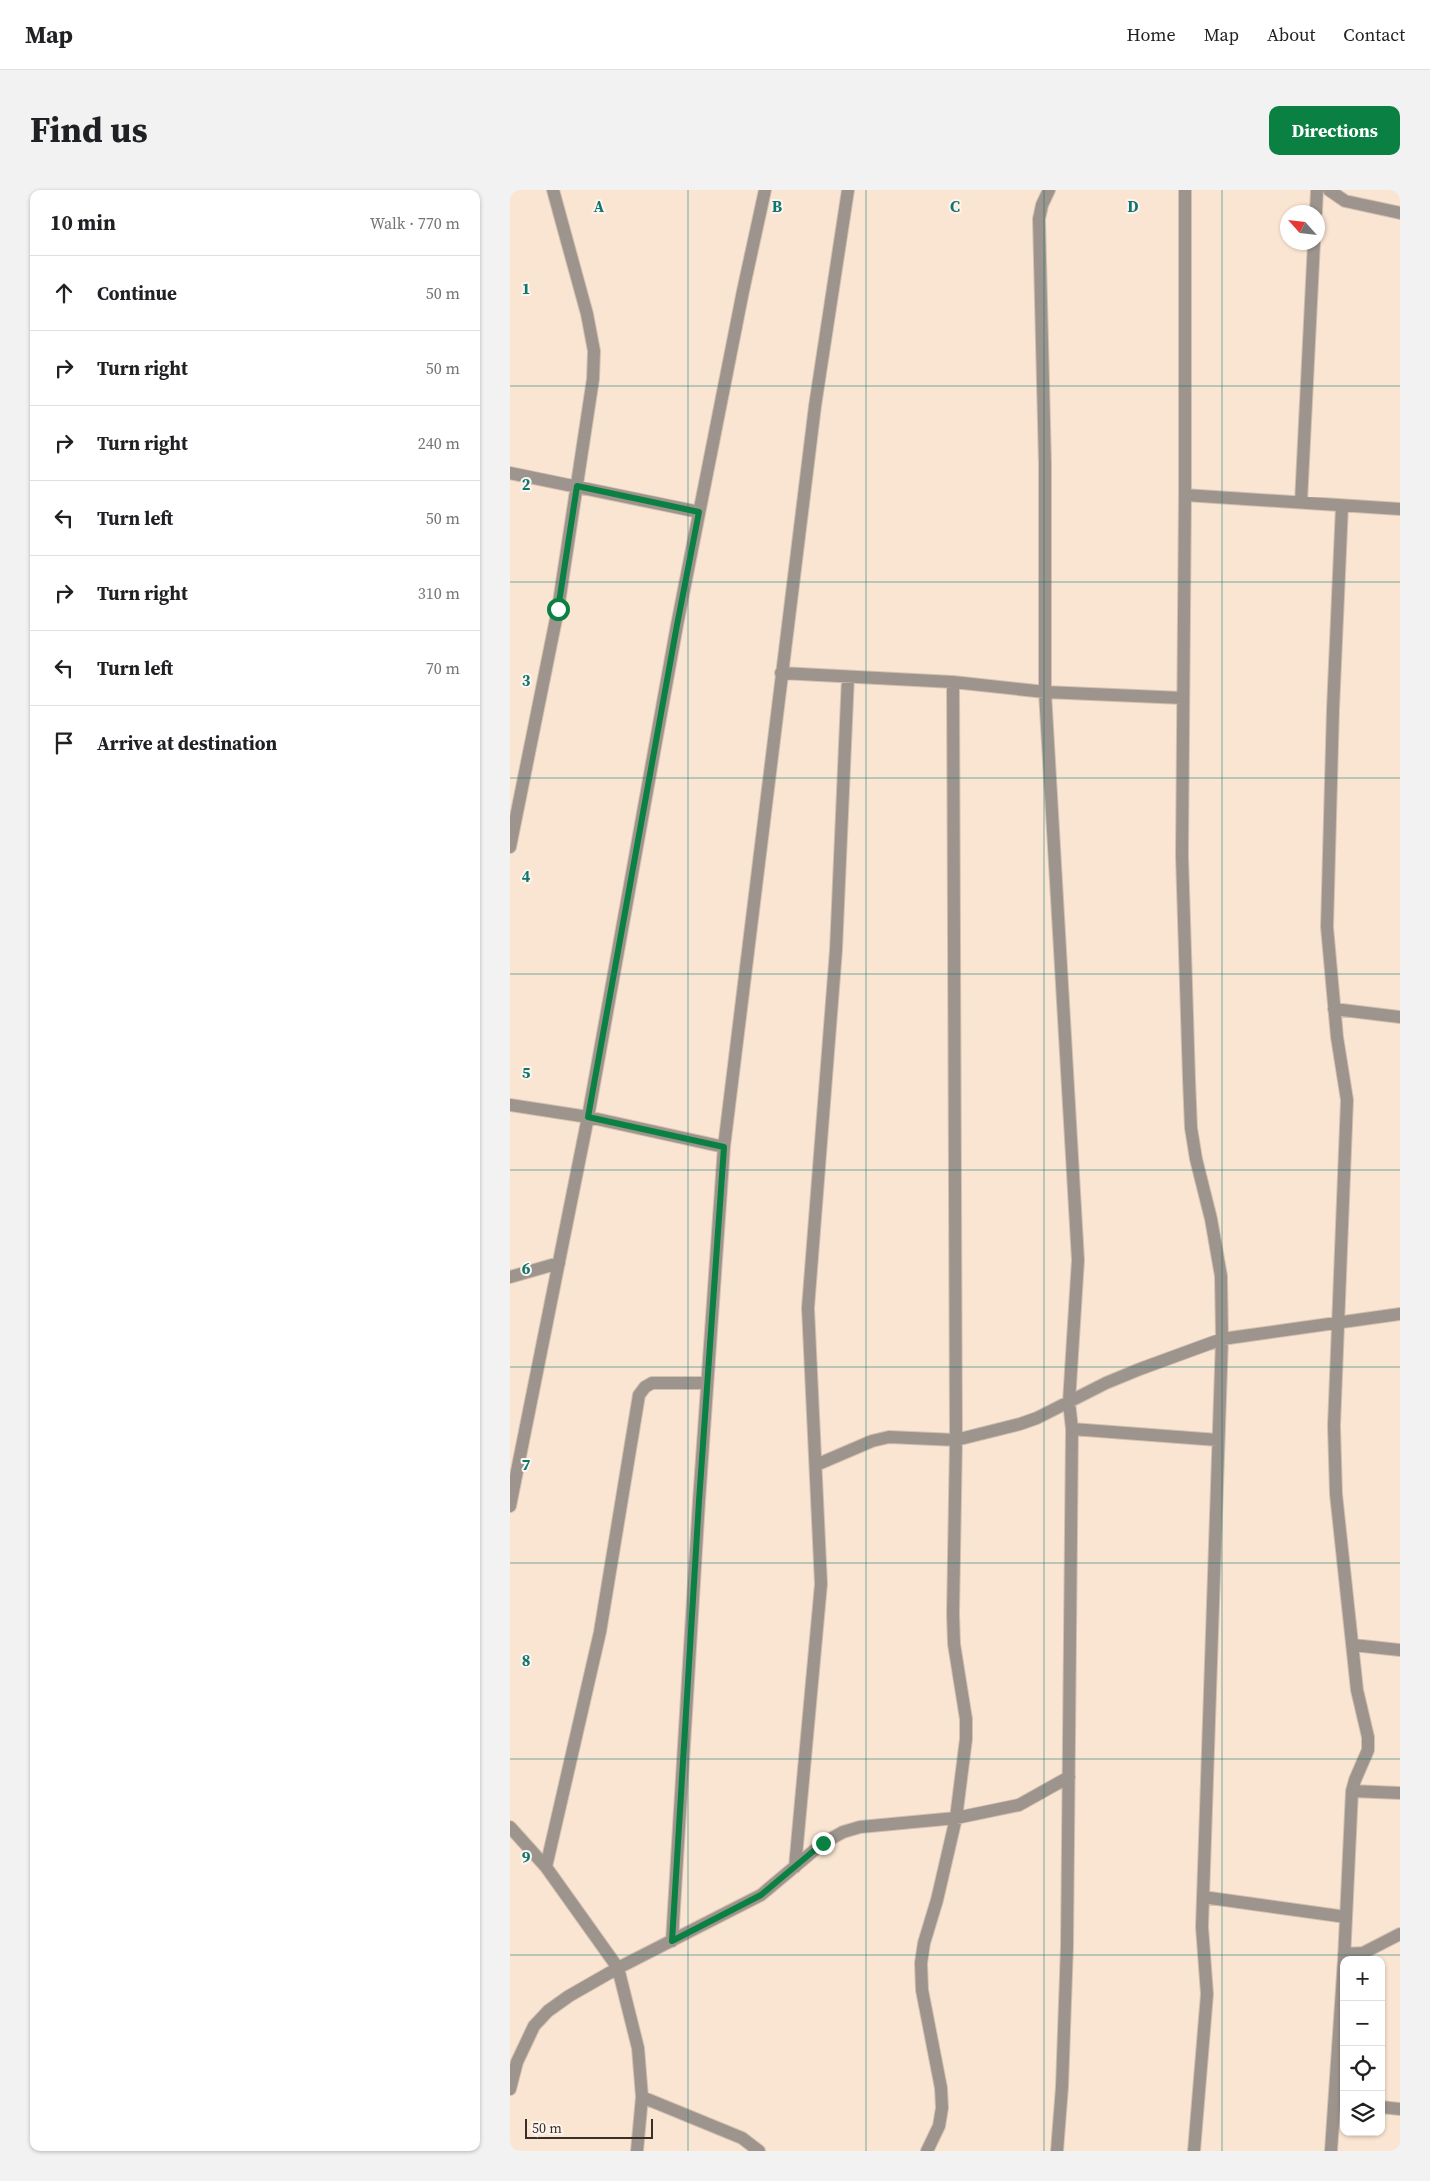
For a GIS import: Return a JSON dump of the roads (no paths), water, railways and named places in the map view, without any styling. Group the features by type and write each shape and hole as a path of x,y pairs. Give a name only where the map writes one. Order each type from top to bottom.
{"street":[{"path":"510,847 558,609 593,379 594,351 587,314 553,190"},
{"path":"510,1506 588,1117 677,625 765,190"},
{"path":"672,1941 707,1383 724,1147 815,406 848,190"},
{"path":"1049,190 1042,205 1040,219 1045,464 1045,692 1078,1260 1069,1402 1072,1429 1067,1946 1062,2087 1057,2151"},
{"path":"1185,190 1182,856 1191,1128 1222,1276 1222,1339 1202,1896 1202,1944 1207,1994 1194,2151"},
{"path":"1316,205 1317,190"},
{"path":"1329,190 1345,201 1400,213"},
{"path":"1301,502 1314,250"},
{"path":"510,473 699,512"},
{"path":"1185,495 1400,509"},
{"path":"1342,506 1333,709 1327,927 1334,1009 1347,1100 1334,1426 1336,1494 1357,1690 1368,1737 1368,1750 1354,1780 1352,1791 1344,1956"},
{"path":"781,673 953,682 1045,692 1183,698"},
{"path":"794,1867 821,1584 808,1308 836,950 848,676"},
{"path":"927,2151 939,2126 942,2108 941,2088 922,1990 921,1963 924,1943 937,1900 956,1818 966,1739 966,1719 954,1644 952,1578 956,1440 953,682"},
{"path":"1334,1009 1400,1018"},
{"path":"510,1105 588,1117 724,1147"},
{"path":"510,1277 559,1263"},
{"path":"816,1465 872,1441 889,1437 956,1440 1020,1424 1106,1383 1222,1339 1338,1321 1400,1314"},
{"path":"546,1867 600,1632 639,1395 645,1387 652,1383 707,1383"},
{"path":"1072,1429 1218,1440"},
{"path":"1353,1646 1400,1650"},
{"path":"510,2089 517,2062 534,2026 548,2011 569,1996 618,1968 761,1895 823,1843 843,1832 860,1827 956,1818 1019,1805 1069,1777"},
{"path":"1352,1791 1400,1793"},
{"path":"510,1827 546,1867 618,1968 638,2048 642,2097 637,2151"},
{"path":"1202,1896 1346,1917"},
{"path":"1350,1956 1400,1934"},
{"path":"1331,2151 1339,2103 1343,2001"},
{"path":"642,2097 742,2138 759,2151"},
{"path":"1385,2107 1400,2109"}]}
